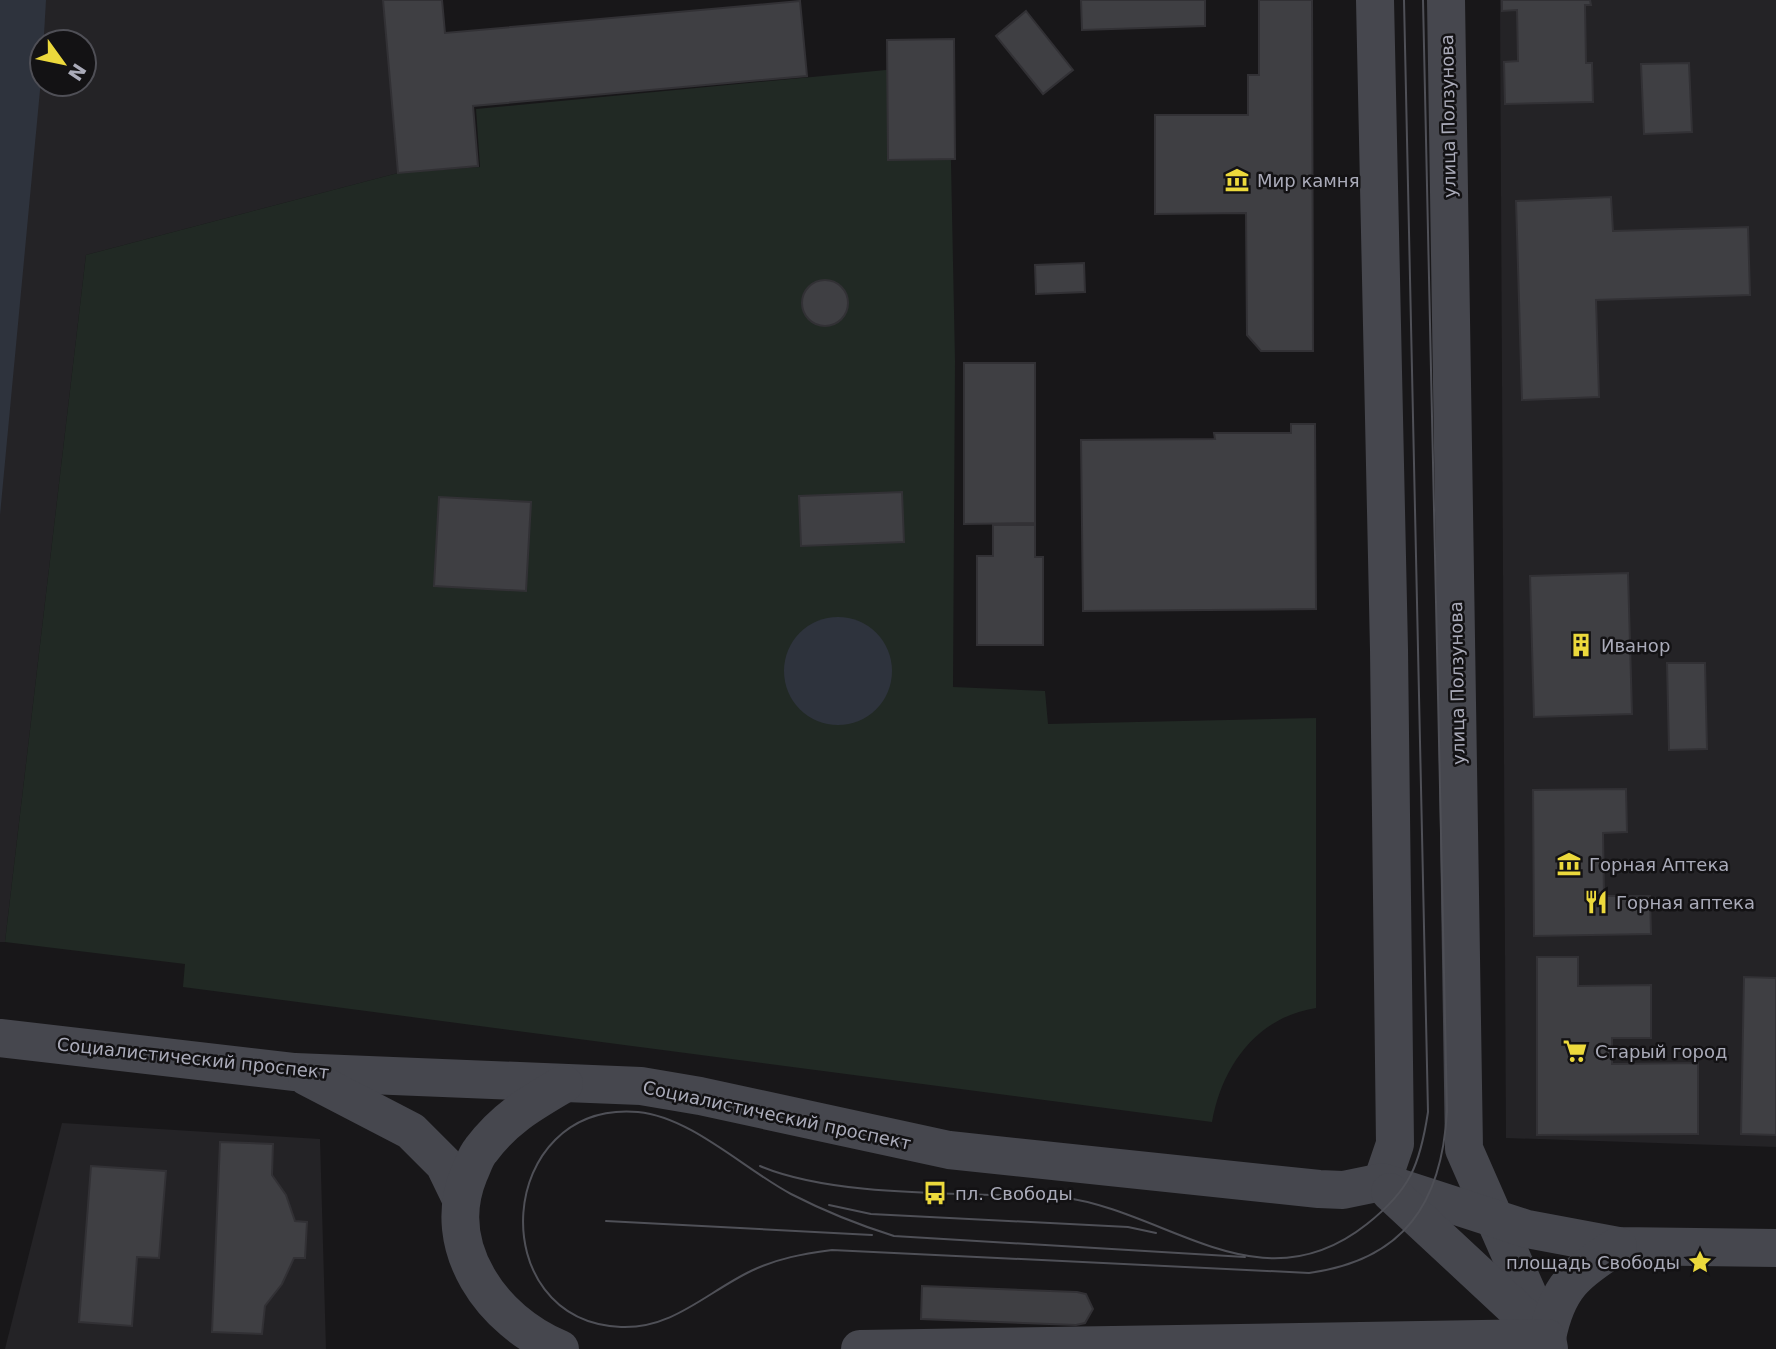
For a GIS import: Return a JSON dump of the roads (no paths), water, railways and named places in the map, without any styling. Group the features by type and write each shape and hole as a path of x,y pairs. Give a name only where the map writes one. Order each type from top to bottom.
{"street":[{"path":"1375,0 1389,636 1395,1144 1382,1182"},
{"name":"улица Ползунова","path":"1446,0 1464,1149 1550,1345"},
{"name":"Социалистический проспект","path":"0,1038 295,1072 641,1086 700,1096 949,1150 1343,1190 1382,1182"},
{"path":"295,1072 411,1130 444,1164 460,1197"},
{"path":"560,1349 507,1318 476,1279 460,1231 460,1197 478,1153 511,1115 564,1084"},
{"path":"1382,1182 1428,1200 1527,1229 1618,1246 1776,1248"},
{"path":"1382,1182 1416,1218 1550,1345"},
{"path":"1550,1345 1552,1311 1563,1289 1584,1267 1618,1246"},
{"path":"860,1349 1550,1345"}],"tram line":[{"path":"760,1166 814,1182 845,1187 1061,1197 1101,1206 1214,1248 1252,1257 1289,1258 1328,1248 1367,1224 1394,1200 1411,1175 1417,1162 1428,1112 1404,0"},
{"path":"1245,1257 894,1236 791,1194 678,1123 638,1112 590,1118 555,1140 533,1173 523,1213 527,1253 544,1289 576,1316 621,1327 640,1326 673,1316 751,1271 771,1263 832,1250 1309,1273 1342,1266 1370,1255 1393,1240 1412,1222 1437,1173 1444,1144 1447,1111 1423,0"},
{"path":"829,1205 871,1214 1128,1227 1156,1233"},
{"path":"606,1221 872,1235"}],"place":[{"name":"Мир камня","path":"1237,180"},
{"name":"Иванор","path":"1581,645"},
{"name":"Горная Аптека","path":"1569,864"},
{"name":"Горная аптека","path":"1596,902"},
{"name":"Старый город","path":"1575,1051"},
{"name":"пл. Свободы","path":"935,1193"},
{"name":"площадь Свободы","path":"1700,1262"}]}
